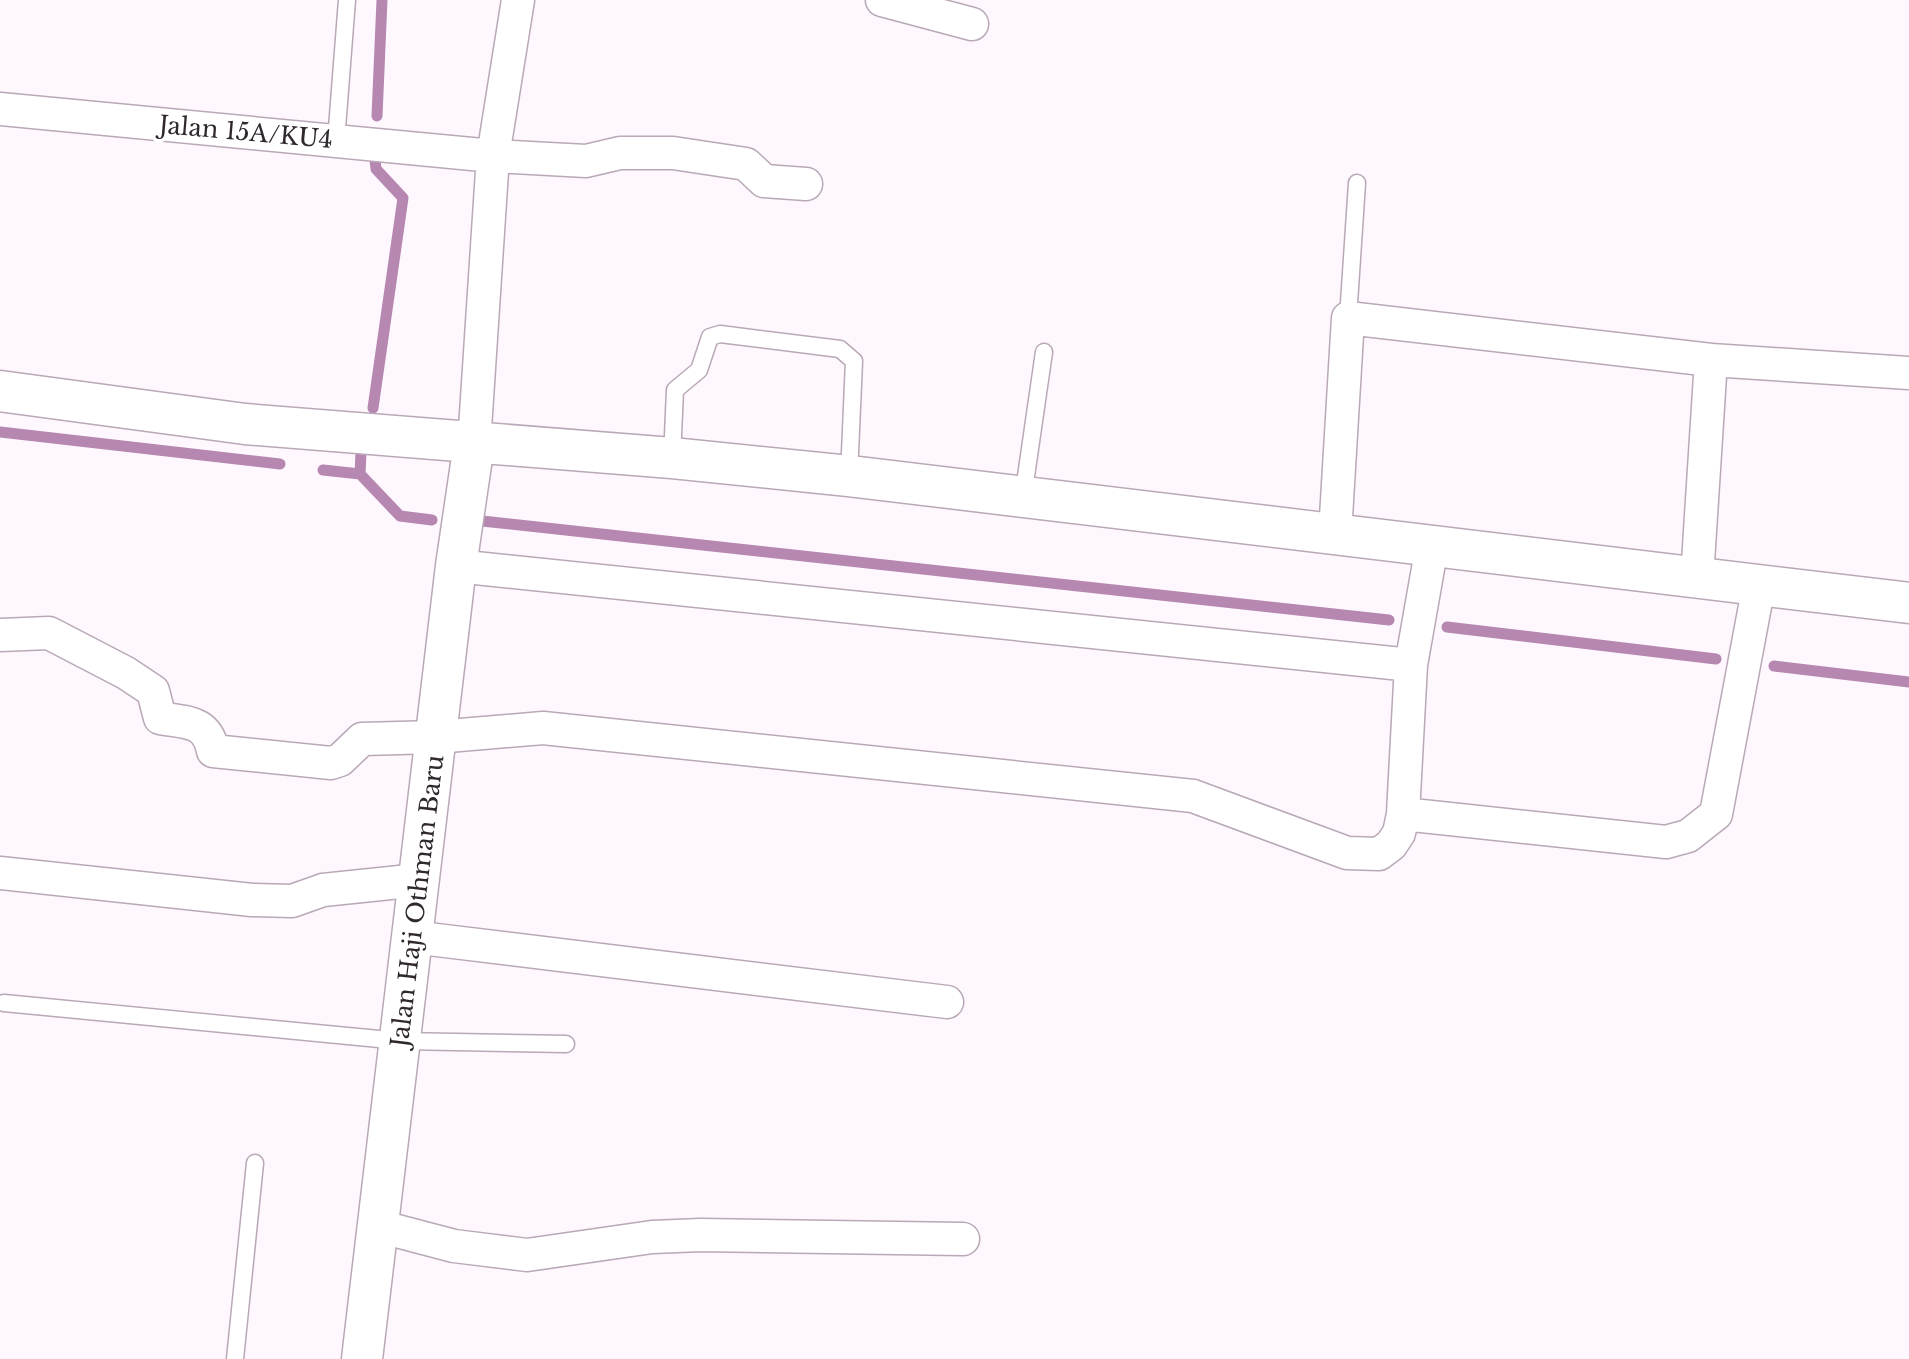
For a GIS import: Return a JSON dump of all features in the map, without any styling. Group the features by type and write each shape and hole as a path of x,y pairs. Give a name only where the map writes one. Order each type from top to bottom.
{"street":[{"path":"474,444 493,156 518,0"},
{"path":"882,0 972,24"},
{"name":"Jalan 15A/KU4","path":"0,109 493,156 586,161 620,153 673,153 746,164 764,181 806,184"},
{"path":"1335,534 1348,318 1711,360 1909,373"},
{"path":"1697,578 1711,360"},
{"path":"0,391 245,424 672,458 849,476 1909,603"},
{"name":"Jalan Haji Othman Baru","path":"362,1359 456,566 474,444"},
{"path":"0,635 49,633 126,673 153,691 160,718 202,727 210,737 213,751 331,763 340,760 362,739 436,737 543,728 1193,796 1347,853 1379,854 1391,845 1399,833 1403,814 1411,665 1432,546"},
{"path":"456,566 1411,665"},
{"path":"1403,814 1666,842 1688,836 1716,814 1759,585"},
{"path":"0,873 292,901 323,890 419,880"},
{"path":"412,937 947,1002"},
{"path":"378,1226 454,1246 527,1255 652,1237 701,1235 963,1239"}],"lane":[{"path":"336,141 347,0"},
{"path":"1348,318 1357,183"},
{"path":"672,458 675,390 699,370 710,337 720,334 840,349 854,361 849,476"},
{"path":"1023,497 1044,352"},
{"path":"4,1003 400,1041 566,1044"},
{"path":"235,1359 255,1163"}],"waterway":[{"path":"377,116 382,0"},
{"path":"373,408 403,198 376,169 375,160"},
{"path":"0,432 280,464"},
{"path":"360,474 361,452"},
{"path":"323,470 360,474 400,516 432,520"},
{"path":"482,521 1389,620"},
{"path":"1447,627 1716,659"},
{"path":"1774,666 1909,682"}]}
